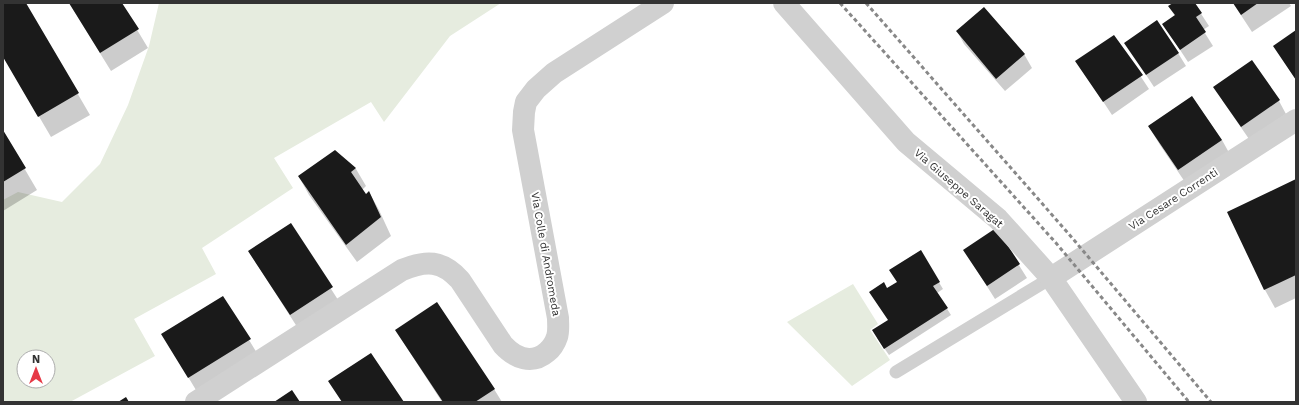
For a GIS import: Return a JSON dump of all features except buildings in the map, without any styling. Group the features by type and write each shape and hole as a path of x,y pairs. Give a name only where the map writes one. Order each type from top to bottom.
{"street":[{"name":"Via Colle di Andromeda","path":"196,402 402,270 422,264 439,264 453,272 460,280 503,345 511,353 519,358 528,359 537,358 545,353 553,346 557,338 558,318 523,130 526,102 536,89 554,74 663,3"},
{"name":"Via Giuseppe Saragat","path":"784,3 906,142 998,219 1051,278 1136,402"},
{"name":"Via Cesare Correnti","path":"1051,278 1296,120"}],"lane":[{"path":"896,372 1051,278"}],"shaded area":[{"path":"159,3 501,3 450,36 384,122 371,102 274,158 293,188 202,248 216,274 134,319 155,356 70,402 3,402 3,200 18,192 62,202 100,164 128,105 149,46"},
{"path":"853,284 878,324 870,330 890,360 852,386 787,322"}],"railway":[{"path":"840,3 1056,243 1189,402"},
{"path":"866,3 1068,233 1211,402"}]}
